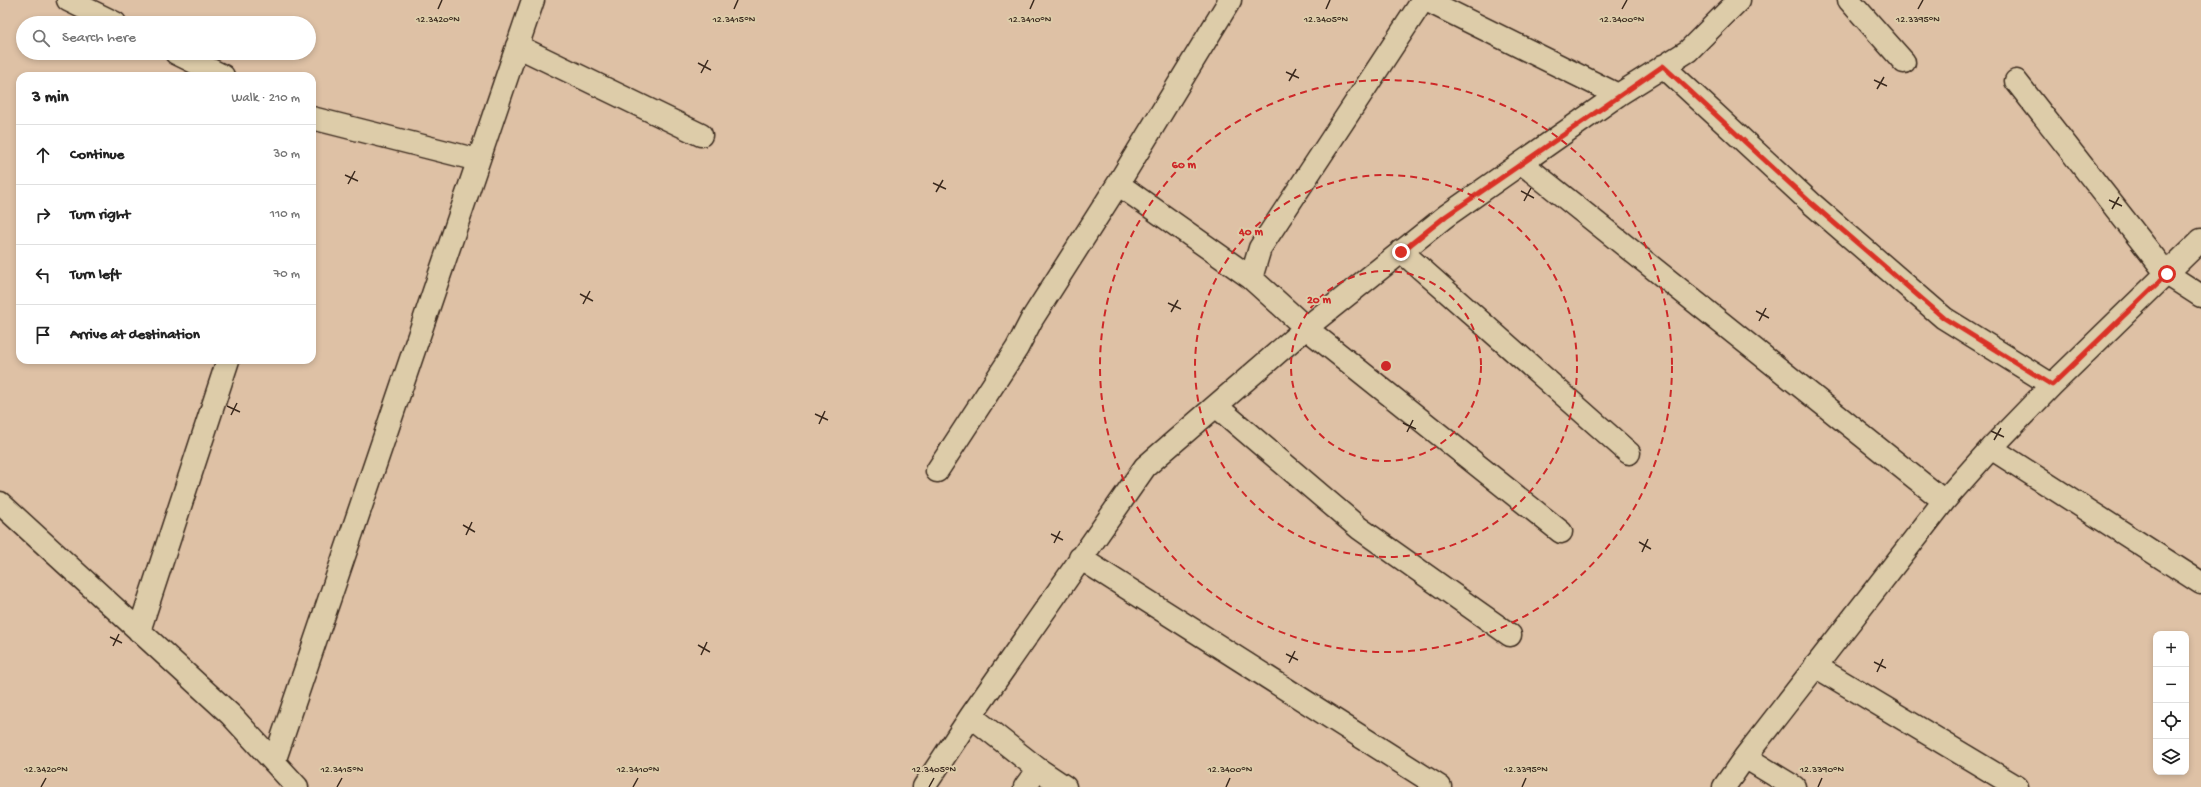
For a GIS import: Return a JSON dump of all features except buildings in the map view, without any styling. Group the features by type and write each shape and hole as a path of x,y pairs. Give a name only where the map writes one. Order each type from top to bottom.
{"street":[{"path":"68,0 101,16"},
{"path":"274,762 533,0"},
{"path":"937,471 1017,348 1032,319 1118,184 1230,0"},
{"path":"1251,278 1264,241 1424,0 1618,95"},
{"path":"924,787 1080,558 1145,467 1306,328 1446,216 1618,95 1688,51 1738,0"},
{"path":"1849,0 1904,62"},
{"path":"517,46 701,134"},
{"path":"190,60 215,72"},
{"path":"1663,66 1811,203 1944,318 2052,385"},
{"path":"2016,81 2167,274 2201,296"},
{"path":"316,119 478,160"},
{"path":"1522,164 1944,501"},
{"path":"1118,184 1251,278 1306,328 1561,532"},
{"path":"1724,787 1745,756 1944,501 1991,448 2052,385 2201,240"},
{"path":"1401,252 1629,453"},
{"path":"139,631 227,364"},
{"path":"1216,406 1359,528 1510,635"},
{"path":"1991,448 2201,583"},
{"path":"0,503 231,715 297,787"},
{"path":"1080,558 1440,787"},
{"path":"1815,666 2017,787"},
{"path":"971,716 1038,769 1065,787"},
{"path":"1745,756 1794,787"},
{"path":"1025,787 1038,769"}],"route":[{"path":"1401,252 1446,216 1618,95 1663,66 1811,203 1944,318 2052,385 2167,274"}]}
